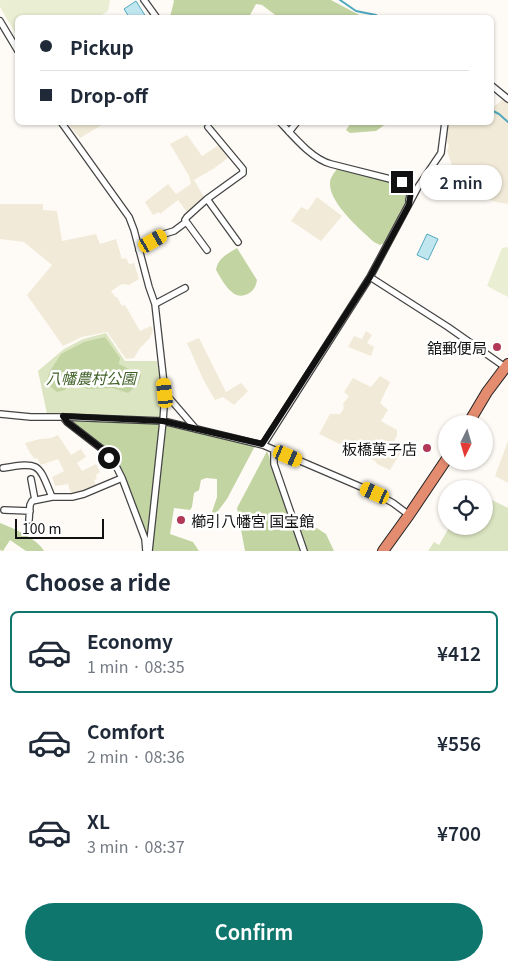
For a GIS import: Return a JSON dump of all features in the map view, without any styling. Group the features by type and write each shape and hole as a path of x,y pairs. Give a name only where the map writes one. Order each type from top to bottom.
{"highway":[{"path":"473,415 487,392 507,365"},
{"path":"383,551 439,470"}],"street":[{"path":"144,0 155,15"},
{"path":"0,21 15,46"},
{"path":"494,87 508,99"},
{"path":"63,125 129,217 155,304 165,393 148,551"},
{"path":"283,125 315,156 324,162 402,182 411,191 409,205"},
{"path":"289,132 295,125"},
{"path":"262,444 370,277 418,187 441,153 445,125"},
{"path":"139,250 164,234 174,231 186,222 187,217 207,199 243,174 243,169 208,127"},
{"path":"207,199 238,242"},
{"path":"186,222 207,250"},
{"path":"370,277 507,365"},
{"path":"155,304 185,288"},
{"path":"165,393 196,429"},
{"path":"0,414 31,417 63,416 163,421 262,444 375,493 409,515"},
{"path":"63,416 67,422 102,449 116,466 148,551"},
{"path":"274,450 274,464 304,551"},
{"path":"4,468 24,464 36,466 43,474 52,497"},
{"path":"29,520 32,500 72,497 122,478"},
{"path":"31,479 36,500"},
{"path":"4,510 30,511"}],"shaded area":[{"path":"503,99 508,103 508,204 486,198 470,182 459,176 453,168 447,151 449,145 447,142 447,129 441,125 494,125 494,106"},
{"path":"69,125 102,125 80,138"},
{"path":"187,135 202,156 219,145 228,158 194,180 204,197 187,212 178,200 160,214 159,212 153,215 145,202 168,184 176,194 191,184 189,176 170,144"},
{"path":"317,197 342,216 321,241 291,221 301,207 308,210"},
{"path":"0,204 43,204 43,210 57,211 62,241 96,234 100,244 116,239 122,259 126,258 129,264 134,263 139,279 129,285 122,284 111,291 122,306 125,305 140,331 151,326 153,331 134,358 126,359 107,332 82,337 63,346 27,295 52,265 24,242 0,239"},
{"path":"366,331 372,335 367,343 374,347 371,356 348,347 354,336 362,339"},
{"path":"199,338 226,392 241,383 248,391 234,405 223,397 215,400 203,379 187,343"},
{"path":"380,376 390,382 380,403 388,410 381,421 397,430 394,442 404,447 390,470 377,464 357,449 352,450 319,434 330,414 340,414 344,408 343,404 349,396 344,392 353,378 371,387"},
{"path":"58,435 71,455 81,449 86,457 77,463 82,471 96,464 100,472 96,475 97,479 94,480 96,485 87,490 71,494 68,484 55,486 52,477 64,471 58,459 41,465 37,458 35,459 30,453 25,443"},
{"path":"508,441 508,483 495,476"}],"green space":[{"path":"0,0 110,0 108,11 101,15 15,15 15,33 0,7"},
{"path":"331,0 359,15 275,15 262,5 256,4 250,15 170,15 174,1"},
{"path":"350,125 384,125 376,131 350,133 346,130"},
{"path":"337,169 353,171 393,183 406,190 406,202 384,243 380,245 374,242 340,207 331,191 330,183 331,177"},
{"path":"508,247 508,297 487,286 502,248"},
{"path":"237,248 257,280 252,291 240,296 228,288 216,270 221,259"},
{"name":"八幡農村公園","path":"106,333 125,361 157,361 162,390 160,418 47,414 38,371 64,349 83,339"},
{"path":"105,337 120,358 119,364 141,375 138,385 128,393 112,388 87,389 74,380 71,381 65,390 57,392 46,383 50,371 61,354 84,342"},
{"path":"77,420 156,423 255,446 227,499 215,515 212,512 217,497 217,479 206,478 201,480 199,490 194,493 190,510 174,508 170,534 193,542 199,551 148,551 119,462 104,446 72,423"},
{"path":"267,451 287,509 326,534 334,551 245,551 237,508"},
{"path":"493,500 508,508 508,551 428,551 434,542 439,545 445,535 493,535"},
{"path":"0,523 31,538 44,551 26,551 10,540 3,551 0,550"}],"water":[{"path":"136,1 145,15 128,15 124,9"},
{"path":"427,234 438,239 428,260 417,255"}],"waterway":[{"path":"340,0 356,11 376,15"},
{"path":"494,112 508,122"}],"place":[{"name":"舘郵便局","path":"497,347"},
{"name":"板橋菓子店","path":"427,448"},
{"name":"櫛引八幡宮 国宝館","path":"181,520"}],"route":[{"path":"109,458 102,449 67,422 63,416 163,421 262,444 370,277 409,205 411,191 402,182"}]}
